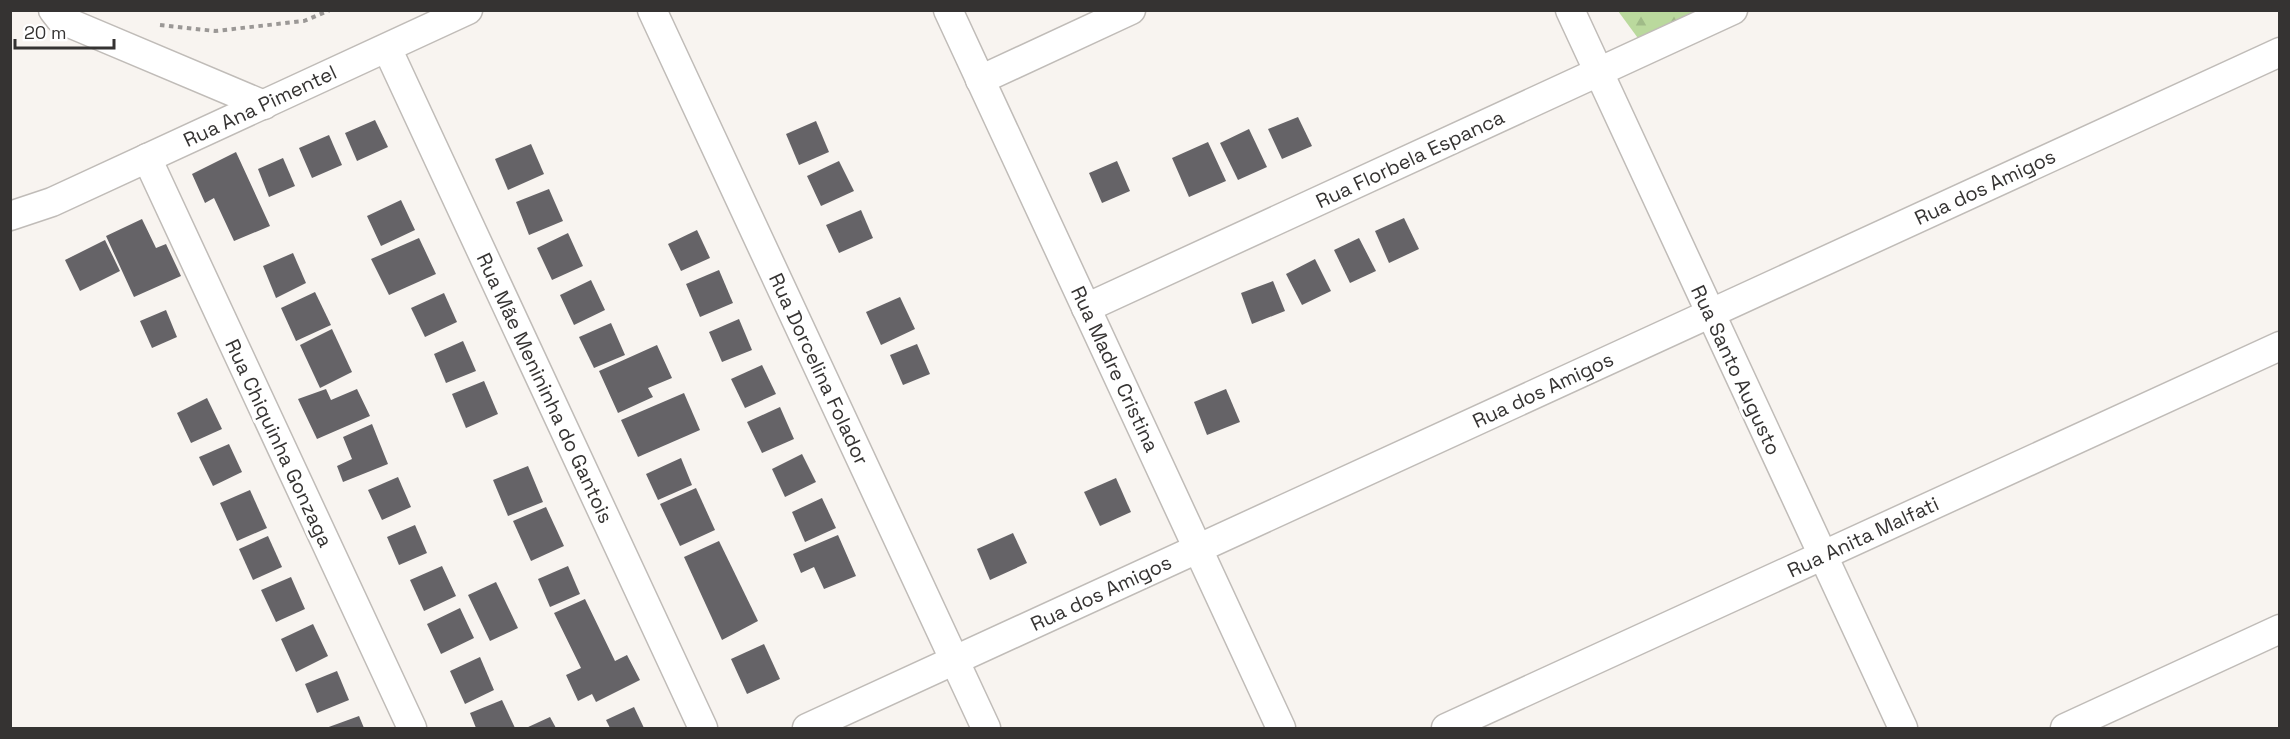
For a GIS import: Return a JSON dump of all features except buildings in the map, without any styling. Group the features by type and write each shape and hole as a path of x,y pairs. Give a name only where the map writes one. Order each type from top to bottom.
{"street":[{"path":"53,10 60,19 264,105"},
{"name":"Rua Ana Pimentel","path":"10,216 52,202 468,10"},
{"name":"Rua Dorcelina Folador","path":"652,10 986,729"},
{"name":"Rua Madre Cristina","path":"948,10 1281,729"},
{"path":"980,80 1131,10"},
{"name":"Rua Santo Augusto","path":"1570,10 1903,729"},
{"name":"Rua Florbela Espanca","path":"1086,308 1733,10"},
{"name":"Rua Mãe Menininha do Gantois","path":"387,48 703,729"},
{"name":"Rua dos Amigos","path":"807,729 2280,52"},
{"name":"Rua Chiquinha Gonzaga","path":"147,158 412,729"},
{"name":"Rua Anita Malfati","path":"1446,729 2280,346"},
{"path":"2065,729 2280,629"}],"path":[{"path":"157,25 215,31 304,21 330,10"}],"green space":[{"path":"1618,11 1736,11 1643,45"}]}
